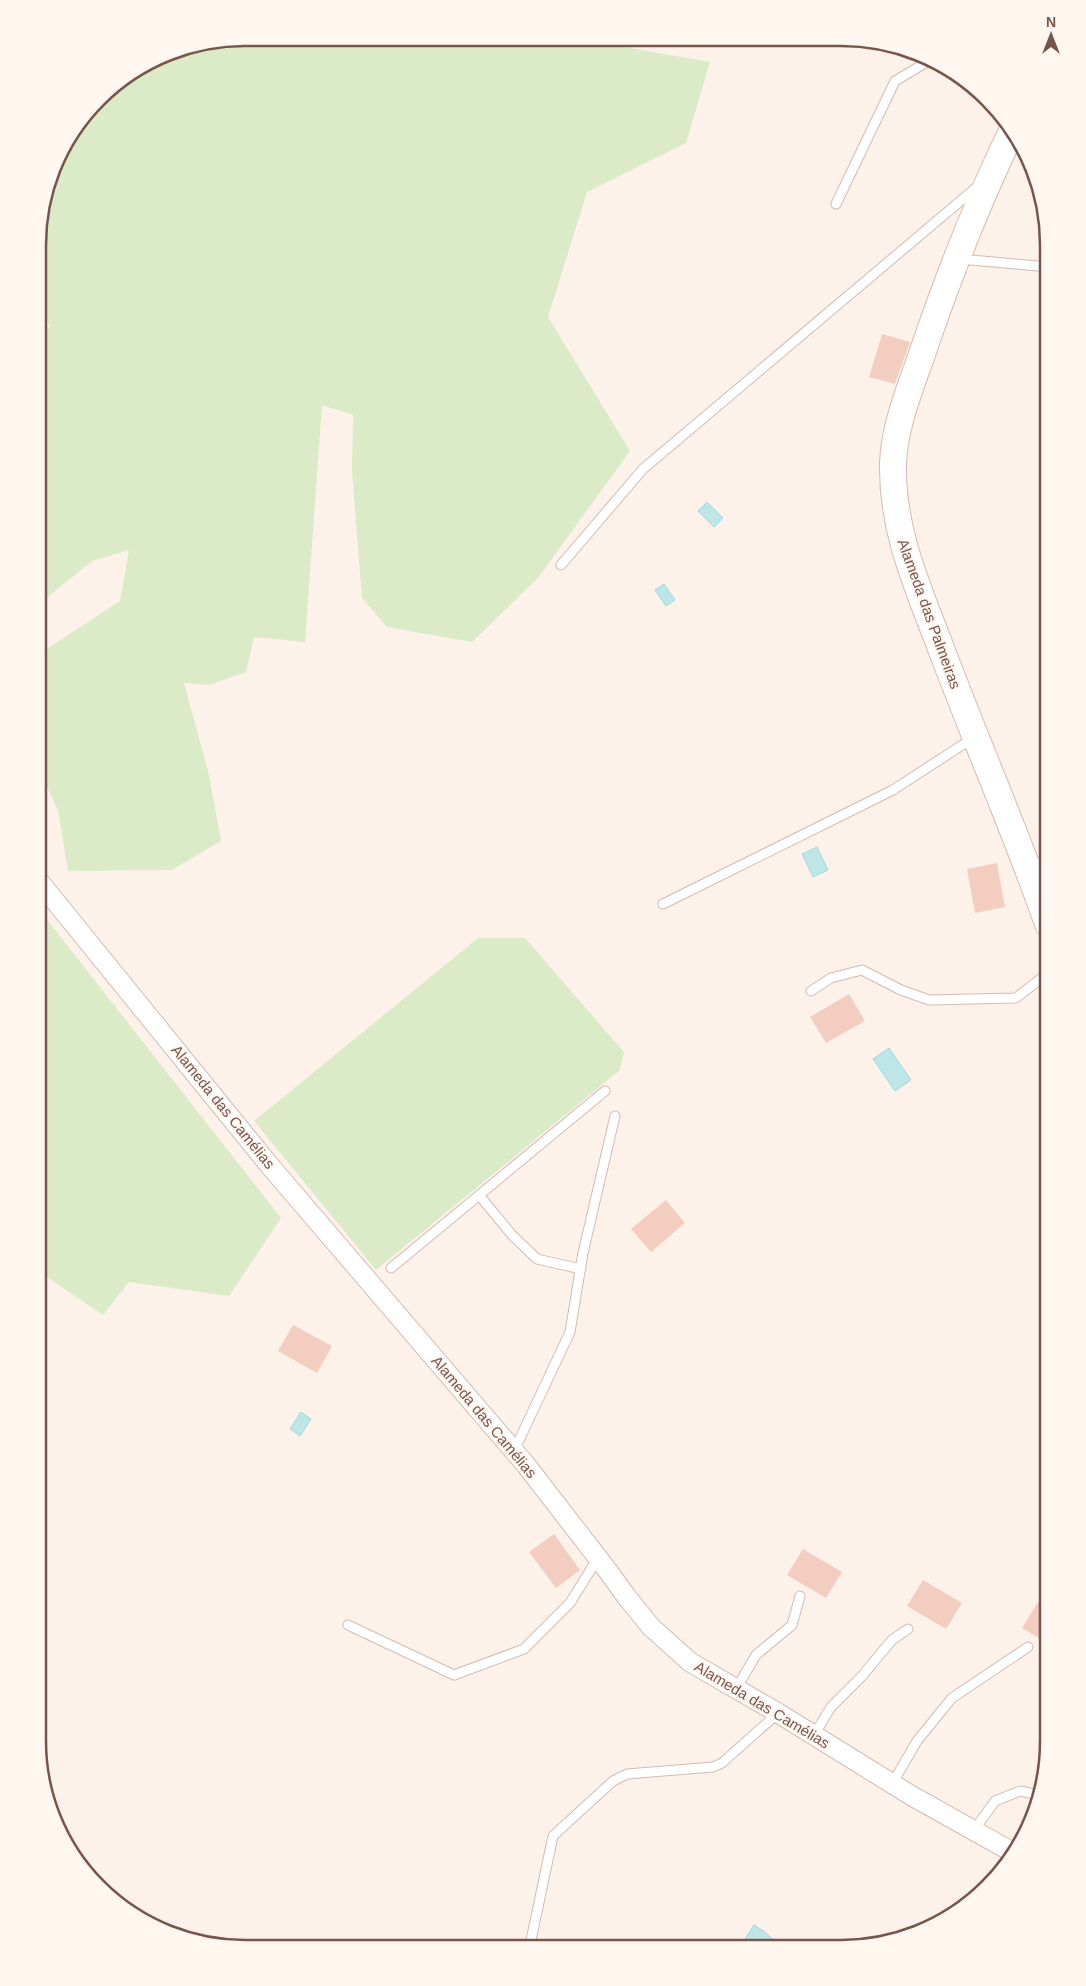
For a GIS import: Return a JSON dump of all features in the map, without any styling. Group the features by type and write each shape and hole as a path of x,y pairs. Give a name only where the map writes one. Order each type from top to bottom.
{"street":[{"name":"Alameda das Palmeiras","path":"1008,139 972,220 910,388 900,421 893,462 897,517 904,551 975,737 1037,863 1040,880"},
{"name":"Alameda das Camélias","path":"46,890 270,1166 513,1451 626,1596 668,1644 690,1662 736,1690 892,1784 1007,1849"}],"lane":[{"path":"836,204 895,81 923,64"},
{"path":"561,565 643,469 992,174"},
{"path":"957,259 1040,266"},
{"path":"663,904 893,790 975,737"},
{"path":"811,991 831,978 862,970 901,990 929,1000 1016,998 1040,979"},
{"path":"391,1268 605,1091"},
{"path":"513,1451 570,1332 581,1268 615,1116"},
{"path":"479,1195 512,1235 537,1259 581,1268"},
{"path":"348,1625 454,1675 524,1649 570,1603 598,1558"},
{"path":"736,1690 756,1655 792,1625 800,1596"},
{"path":"814,1736 830,1707 862,1676 892,1640 908,1629"},
{"path":"892,1784 917,1741 952,1698 1028,1647"},
{"path":"531,1940 553,1836 614,1782 626,1774 713,1767 722,1763 778,1714"},
{"path":"974,1830 995,1801 1020,1791 1032,1794"}],"green space":[{"path":"245,46 619,46 710,62 686,143 587,192 548,317 630,451 538,578 472,642 387,627 362,598 352,471 353,415 322,405 305,642 254,637 246,672 209,685 184,683 209,775 221,841 172,870 68,871 58,810 46,785 46,649 120,601 129,550 92,561 46,598 46,327 50,327 46,318 46,245 50,206 61,169 87,124 104,104 124,87 169,61 206,50"},
{"path":"46,918 281,1218 229,1296 129,1282 103,1315 46,1276"},
{"path":"478,938 525,938 624,1052 620,1070 376,1270 254,1121"}],"water":[{"path":"707,502 723,518 714,527 698,511"},
{"path":"664,584 675,600 666,606 655,590"},
{"path":"817,847 828,870 813,877 802,854"},
{"path":"889,1048 911,1080 895,1091 873,1059"},
{"path":"301,1412 311,1419 300,1436 290,1429"},
{"path":"754,1925 774,1940 745,1940"}],"building":[{"path":"882,334 910,342 895,384 869,377"},
{"path":"997,863 1005,907 975,913 967,869"},
{"path":"849,994 865,1021 826,1043 810,1017"},
{"path":"666,1200 685,1223 651,1252 631,1229"},
{"path":"293,1325 332,1346 317,1373 278,1351"},
{"path":"554,1534 580,1570 556,1588 529,1552"},
{"path":"803,1549 842,1572 826,1598 787,1575"},
{"path":"923,1580 962,1603 946,1629 907,1606"},
{"path":"1038,1602 1040,1603 1040,1638 1022,1628"}]}
